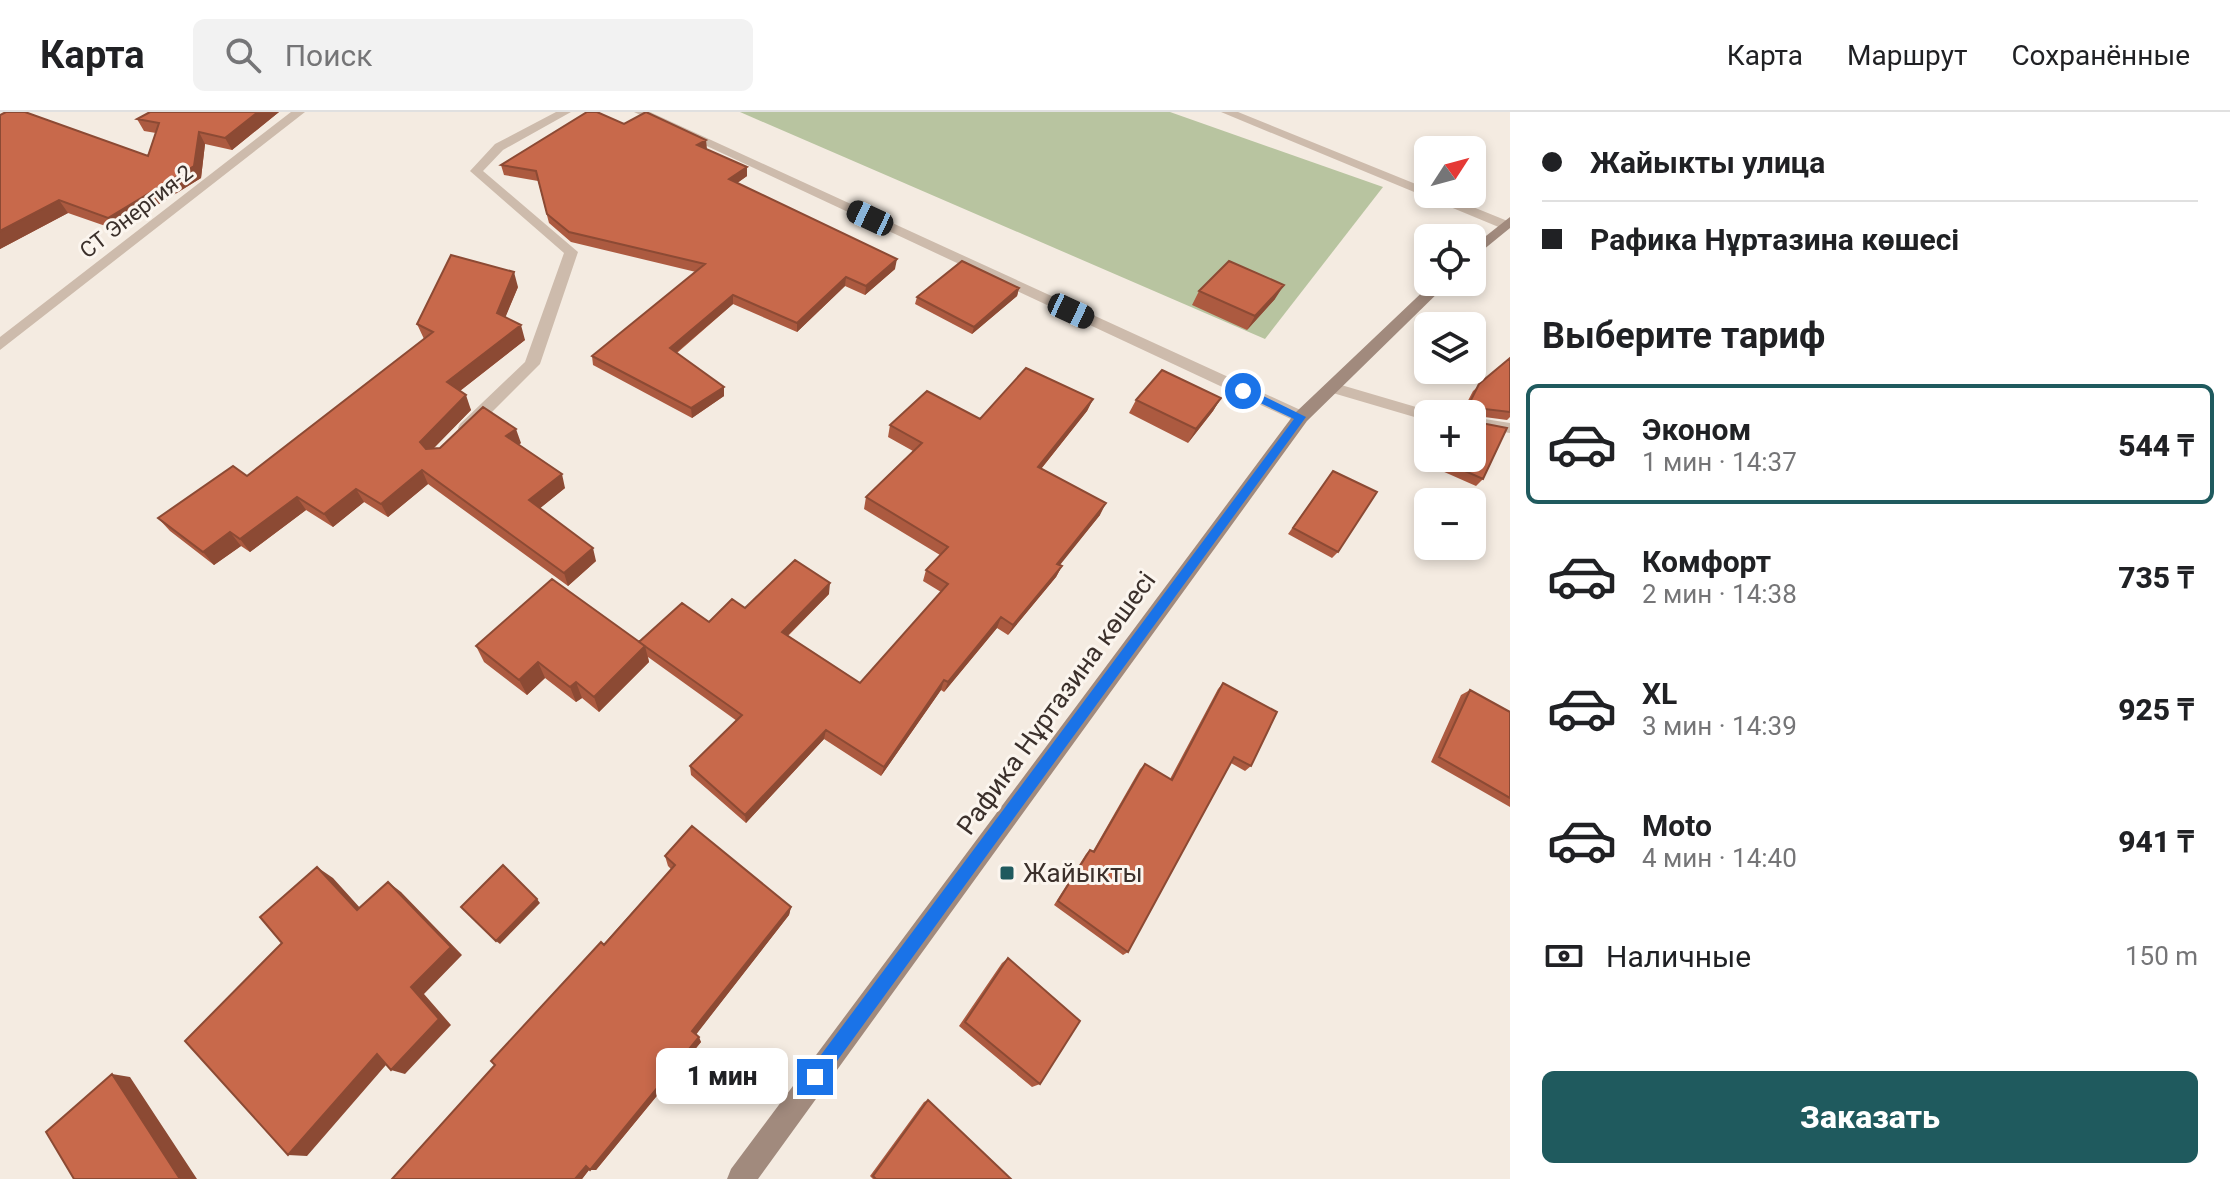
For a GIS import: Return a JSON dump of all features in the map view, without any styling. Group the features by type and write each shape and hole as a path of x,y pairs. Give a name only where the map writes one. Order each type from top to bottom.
{"street":[{"name":"СТ Энергия-2","path":"0,345 299,112"},
{"path":"459,435 532,364 571,252 476,171 499,147 565,112"},
{"path":"640,112 1301,417"},
{"path":"1227,112 1508,223 1486,243"},
{"name":"Рафика Нұртазина көшесі","path":"741,1179 1301,417 1427,296"}],"lane":[{"path":"1331,387 1414,412"},
{"path":"1486,424 1510,428"}],"green space":[{"path":"740,112 1170,112 1383,187 1265,339"}],"building":[{"path":"25,112 148,156 159,123 137,119 150,112 258,112 225,138 199,132 194,166 108,218 59,200 0,231 0,115"},
{"path":"587,112 597,112 624,124 646,112 706,140 697,145 747,167 729,179 897,259 866,286 846,277 797,323 733,295 670,348 724,387 691,408 592,356 705,264 569,232 547,214 536,171 501,165"},
{"path":"451,255 514,272 497,313 521,325 447,382 466,395 420,442 426,449 440,448 483,407 516,429 506,436 562,474 529,500 593,548 564,573 422,470 381,504 356,489 324,514 297,497 240,539 230,532 203,552 158,518 233,466 247,476 433,332 417,324"},
{"path":"962,261 1019,288 974,327 917,297"},
{"path":"1229,261 1284,285 1255,316 1199,291"},
{"path":"1510,358 1510,412 1486,409 1486,400 1471,400 1479,384 1486,384 1486,378"},
{"path":"1026,368 1093,399 1038,467 1106,503 1057,564 1062,566 1013,625 1001,617 948,682 944,680 884,767 826,730 745,815 690,766 742,715 639,642 682,603 709,622 732,599 745,608 795,560 830,583 782,632 860,683 948,584 926,570 948,547 866,497 922,443 890,425 927,391 980,419"},
{"path":"1162,370 1221,398 1196,429 1136,400"},
{"path":"1486,424 1507,428 1483,479 1467,472 1486,472"},
{"path":"1333,471 1377,492 1338,552 1293,528"},
{"path":"552,579 645,646 594,697 576,682 570,687 538,662 519,680 476,646"},
{"path":"1223,683 1277,712 1251,766 1234,757 1128,952 1058,901 1090,850 1094,852 1145,764 1172,780"},
{"path":"1470,690 1510,712 1510,798 1439,757"},
{"path":"692,826 791,907 692,1031 699,1037 590,1170 586,1166 575,1179 392,1179 495,1065 491,1061 601,942 604,945 675,865 665,856"},
{"path":"503,865 537,899 496,941 461,907"},
{"path":"317,867 357,910 388,882 451,947 411,987 439,1019 391,1070 377,1054 288,1155 185,1041 282,943 260,917"},
{"path":"1008,958 1080,1021 1040,1084 965,1022"},
{"path":"112,1074 180,1179 74,1179 46,1132"},
{"path":"928,1100 1011,1179 876,1179 873,1176"}],"place":[{"name":"Жайыкты","path":"1007,873"}],"route":[{"path":"815,1077 1301,417 1243,391"}]}
